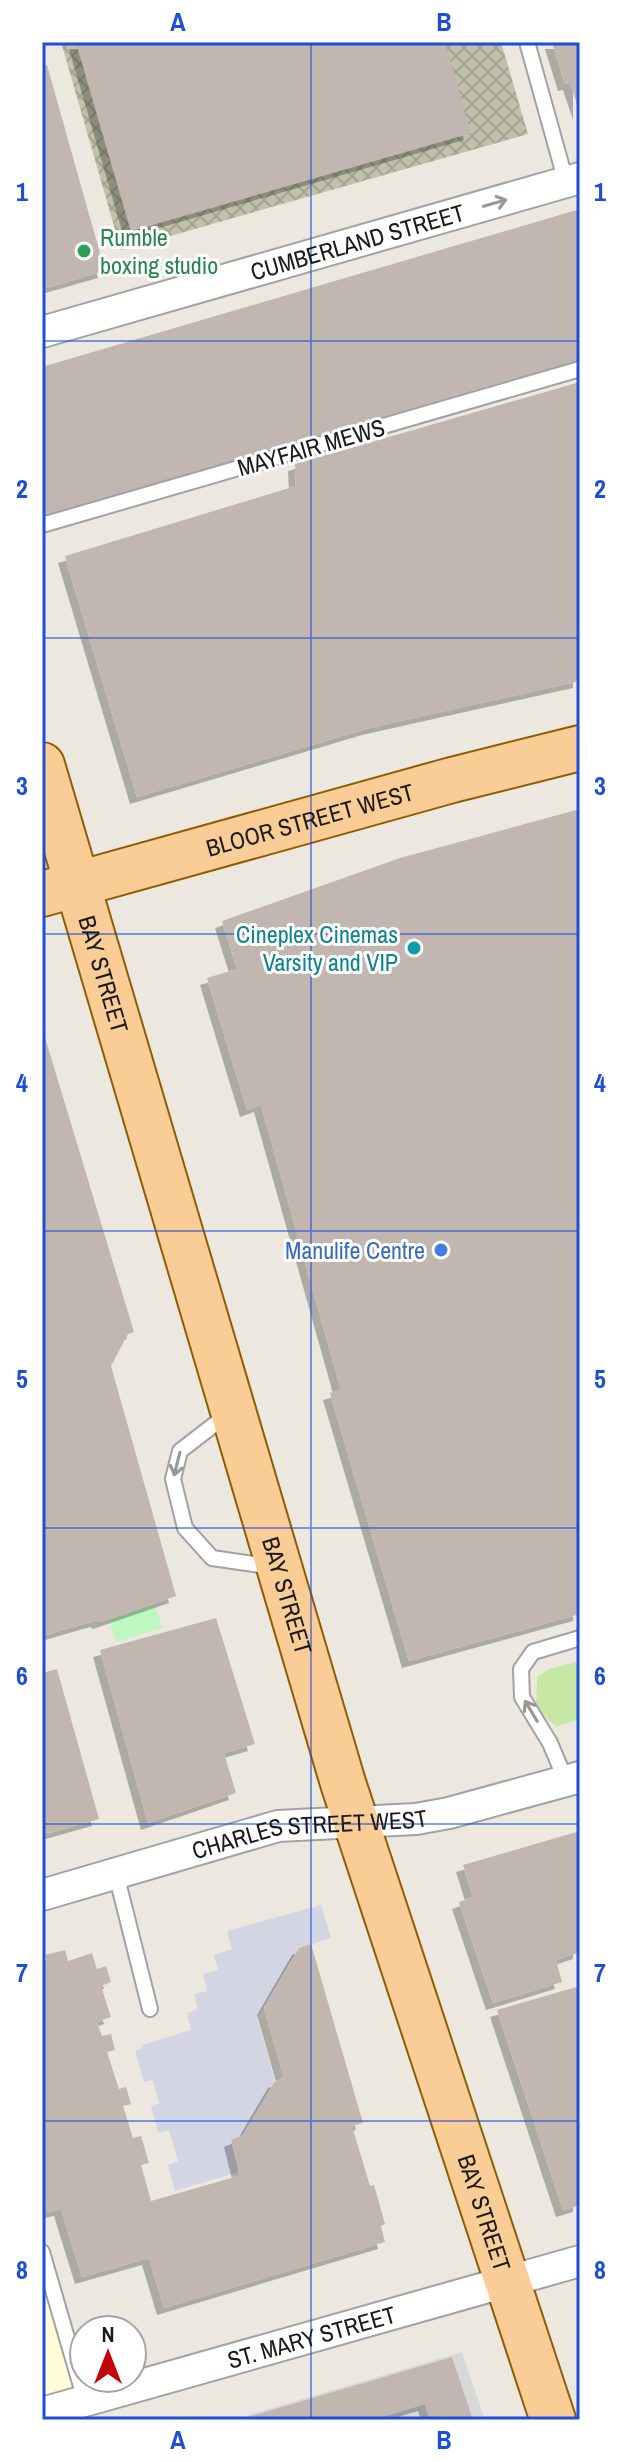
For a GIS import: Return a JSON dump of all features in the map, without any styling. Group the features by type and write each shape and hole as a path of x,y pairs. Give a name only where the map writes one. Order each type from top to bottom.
{"main road":[{"name":"BLOOR STREET WEST","path":"60,889 452,780 580,748"},
{"name":"BAY STREET","path":"42,765 60,889 231,1411 355,1821 553,2420"}],"street":[{"name":"CUMBERLAND STREET","path":"42,332 573,180"},
{"name":"CHARLES STREET WEST","path":"42,1895 278,1826 416,1819 573,1779"},
{"name":"ST. MARY STREET","path":"42,2413 580,2261"}],"lane":[{"path":"527,42 573,180"},
{"name":"MAYFAIR MEWS","path":"42,525 580,369"},
{"path":"231,1411 180,1451 173,1479 185,1528 212,1558 279,1568"},
{"path":"573,1779 522,1697 521,1669 533,1652 580,1638"},
{"path":"116,1874 150,2009"},
{"path":"42,2252 85,2400"}],"shaded area":[{"path":"61,42 501,42 528,134 121,250"},
{"path":"321,1905 331,1938 299,1948 257,2018 275,2081 243,2135 231,2140 239,2172 175,2191 168,2165 178,2161 169,2130 158,2133 151,2106 159,2103 153,2080 144,2082 135,2051 143,2048 142,2045 191,2030 187,2013 198,2009 194,1994 207,1991 203,1974 218,1970 214,1955 232,1949 227,1931"},
{"path":"42,2265 68,2361 68,2394 77,2394 84,2420 42,2420"},
{"path":"462,2352 485,2420 231,2420"}],"green space":[{"path":"155,1605 162,1628 116,1642 109,1620"},
{"path":"580,1661 580,1719 556,1727 536,1707 537,1677 549,1669"}],"building":[{"path":"76,42 445,42 471,133 131,231"},
{"path":"552,42 580,42 580,113 570,83 565,84"},
{"path":"47,65 105,271 42,289 42,66"},
{"path":"580,209 580,365 42,517 42,367"},
{"path":"580,382 580,681 369,728 137,797 65,556 296,486 295,464"},
{"name":"Manulife Centre","path":"580,809 580,1614 409,1661 330,1393 341,1390 261,1105 247,1110 207,978 237,969 222,921 400,858"},
{"path":"43,1031 134,1332 128,1334 111,1366 176,1596 100,1622 97,1620 42,1636"},
{"path":"216,1618 255,1744 224,1753 236,1793 148,1823 100,1650"},
{"path":"57,1669 99,1819 42,1835 42,1673"},
{"path":"580,1831 580,1952 556,1960 562,1982 493,2003 459,1902 473,1897 463,1865"},
{"path":"311,1944 363,2123 352,2126 370,2186 374,2185 385,2224 381,2226 385,2242 164,2308 149,2258 82,2277 61,2209 47,2212 42,2191 42,1963 47,1961 45,1955 65,1950 68,1961 92,1953 97,1969 106,1966 111,1982 101,1986 111,2017 97,2022 102,2036 111,2034 115,2050 107,2052 119,2089 126,2087 131,2104 123,2106 133,2138 141,2136 149,2163 141,2165 151,2201 238,2176 231,2140 243,2135 275,2081 284,2078 264,2008 299,1948"},
{"path":"580,1986 580,2205 563,2210 497,2010"},
{"path":"452,2357 473,2420 430,2420 425,2404 371,2420 238,2420"}],"place":[{"name":"Rumble boxing studio","path":"84,251"},
{"name":"Cineplex Cinemas Varsity and VIP","path":"414,948"},
{"name":"Manulife Centre","path":"441,1250"}]}
